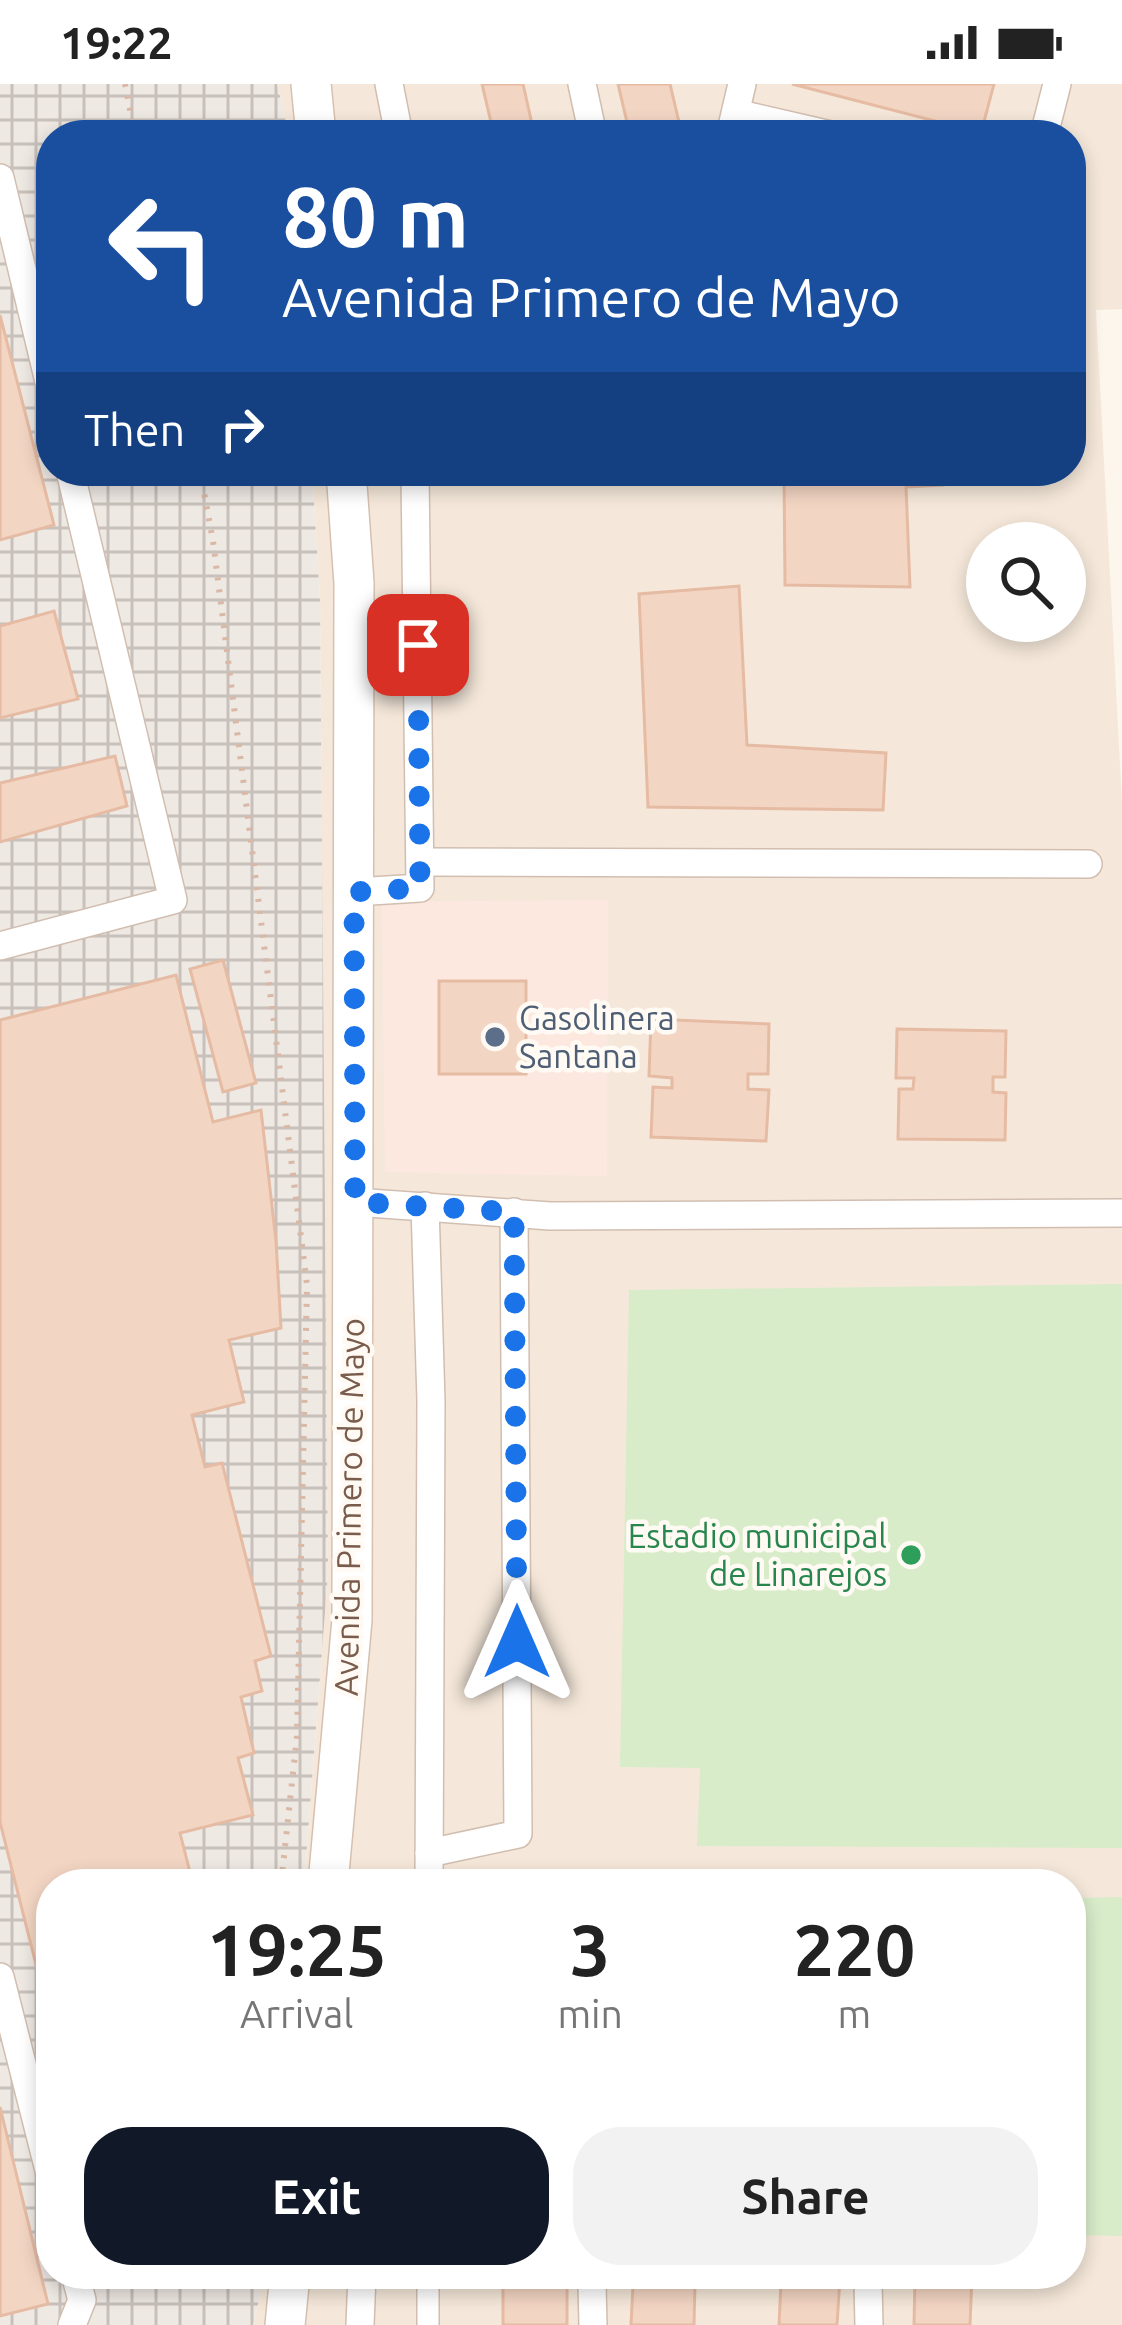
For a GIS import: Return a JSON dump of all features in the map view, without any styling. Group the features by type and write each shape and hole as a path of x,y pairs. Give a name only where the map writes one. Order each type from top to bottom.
{"main road":[{"path":"311,84 315,120"},
{"name":"Avenida Primero de Mayo","path":"329,1869 352,1620 354,583 347,486"},
{"path":"285,2325 289,2289"}],"street":[{"path":"389,84 396,120"},
{"path":"582,84 590,120"},
{"path":"1048,120 1057,84"},
{"path":"736,110 779,120"},
{"path":"0,178 36,328"},
{"path":"0,946 173,900 74,486"},
{"path":"354,892 420,888 415,486"},
{"path":"422,862 1088,864"},
{"path":"355,1202 550,1216 1122,1213"},
{"path":"425,1206 431,1401 429,1869"},
{"path":"429,1853 518,1834 514,1212"},
{"path":"0,1977 36,2119"},
{"path":"72,2325 82,2300 79,2289"},
{"path":"360,2325 361,2289"},
{"path":"428,2289 428,2325"},
{"path":"592,2289 593,2325"},
{"path":"868,2289 869,2325"}],"path":[{"path":"125,84 132,120"},
{"path":"203,486 307,1285 297,1736 283,1869"}],"shaded area":[{"path":"0,84 277,84 285,120 36,120 36,486 313,486 320,599 328,1573 305,1869 36,1869 36,2289 261,2289 253,2325 0,2325"},
{"path":"277,84 1122,84 1122,309 1096,310 1122,803 1122,2325 253,2325 261,2289 1086,2289 1086,1869 305,1869 328,1573 320,599 313,486 1086,486 1086,120 285,120"},
{"name":"Gasolinera Santana","path":"608,900 607,1176 385,1172 382,902"}],"green space":[{"name":"Estadio municipal de Linarejos","path":"1122,1284 1122,1848 697,1846 700,1768 620,1767 629,1290"},
{"path":"1122,1897 1122,2236 1086,2235 1086,1898"}],"building":[{"path":"482,84 523,84 531,120 490,120"},
{"path":"618,84 670,84 678,120 626,120"},
{"path":"792,84 994,84 984,120 931,120"},
{"path":"0,315 36,455 36,486 44,486 54,525 0,540"},
{"path":"784,486 924,486 906,487 910,587 785,585"},
{"path":"739,586 747,745 886,753 883,810 648,807 639,594"},
{"path":"54,611 78,699 0,718 0,626"},
{"path":"115,756 127,806 0,842 0,783"},
{"path":"223,960 256,1083 223,1092 190,969"},
{"path":"176,975 213,1122 261,1110 281,1328 229,1340 244,1402 192,1415 205,1467 222,1463 271,1656 255,1661 262,1691 241,1697 254,1753 238,1758 253,1815 180,1833 189,1869 36,1869 36,1965 0,1822 0,1020"},
{"path":"439,981 526,981 526,1074 439,1074"},
{"path":"651,1019 769,1024 768,1074 748,1074 748,1089 769,1090 766,1141 651,1137 653,1087 672,1088 672,1078 649,1076"},
{"path":"897,1029 1006,1031 1005,1077 993,1077 993,1092 1006,1093 1005,1140 898,1139 899,1089 913,1089 914,1078 896,1078"},
{"path":"0,2107 36,2255 36,2289 44,2289 48,2304 0,2316"},
{"path":"503,2289 567,2289 567,2325 503,2325"},
{"path":"633,2289 695,2289 694,2325 631,2325"},
{"path":"781,2289 839,2289 837,2325 779,2325"},
{"path":"915,2289 971,2289 970,2325 914,2325"}],"place":[{"name":"Gasolinera Santana","path":"495,1037"},
{"name":"Estadio municipal de Linarejos","path":"911,1555"}],"route":[{"path":"418,645 420,888 354,892 355,1202 514,1212 517,1642"}]}
